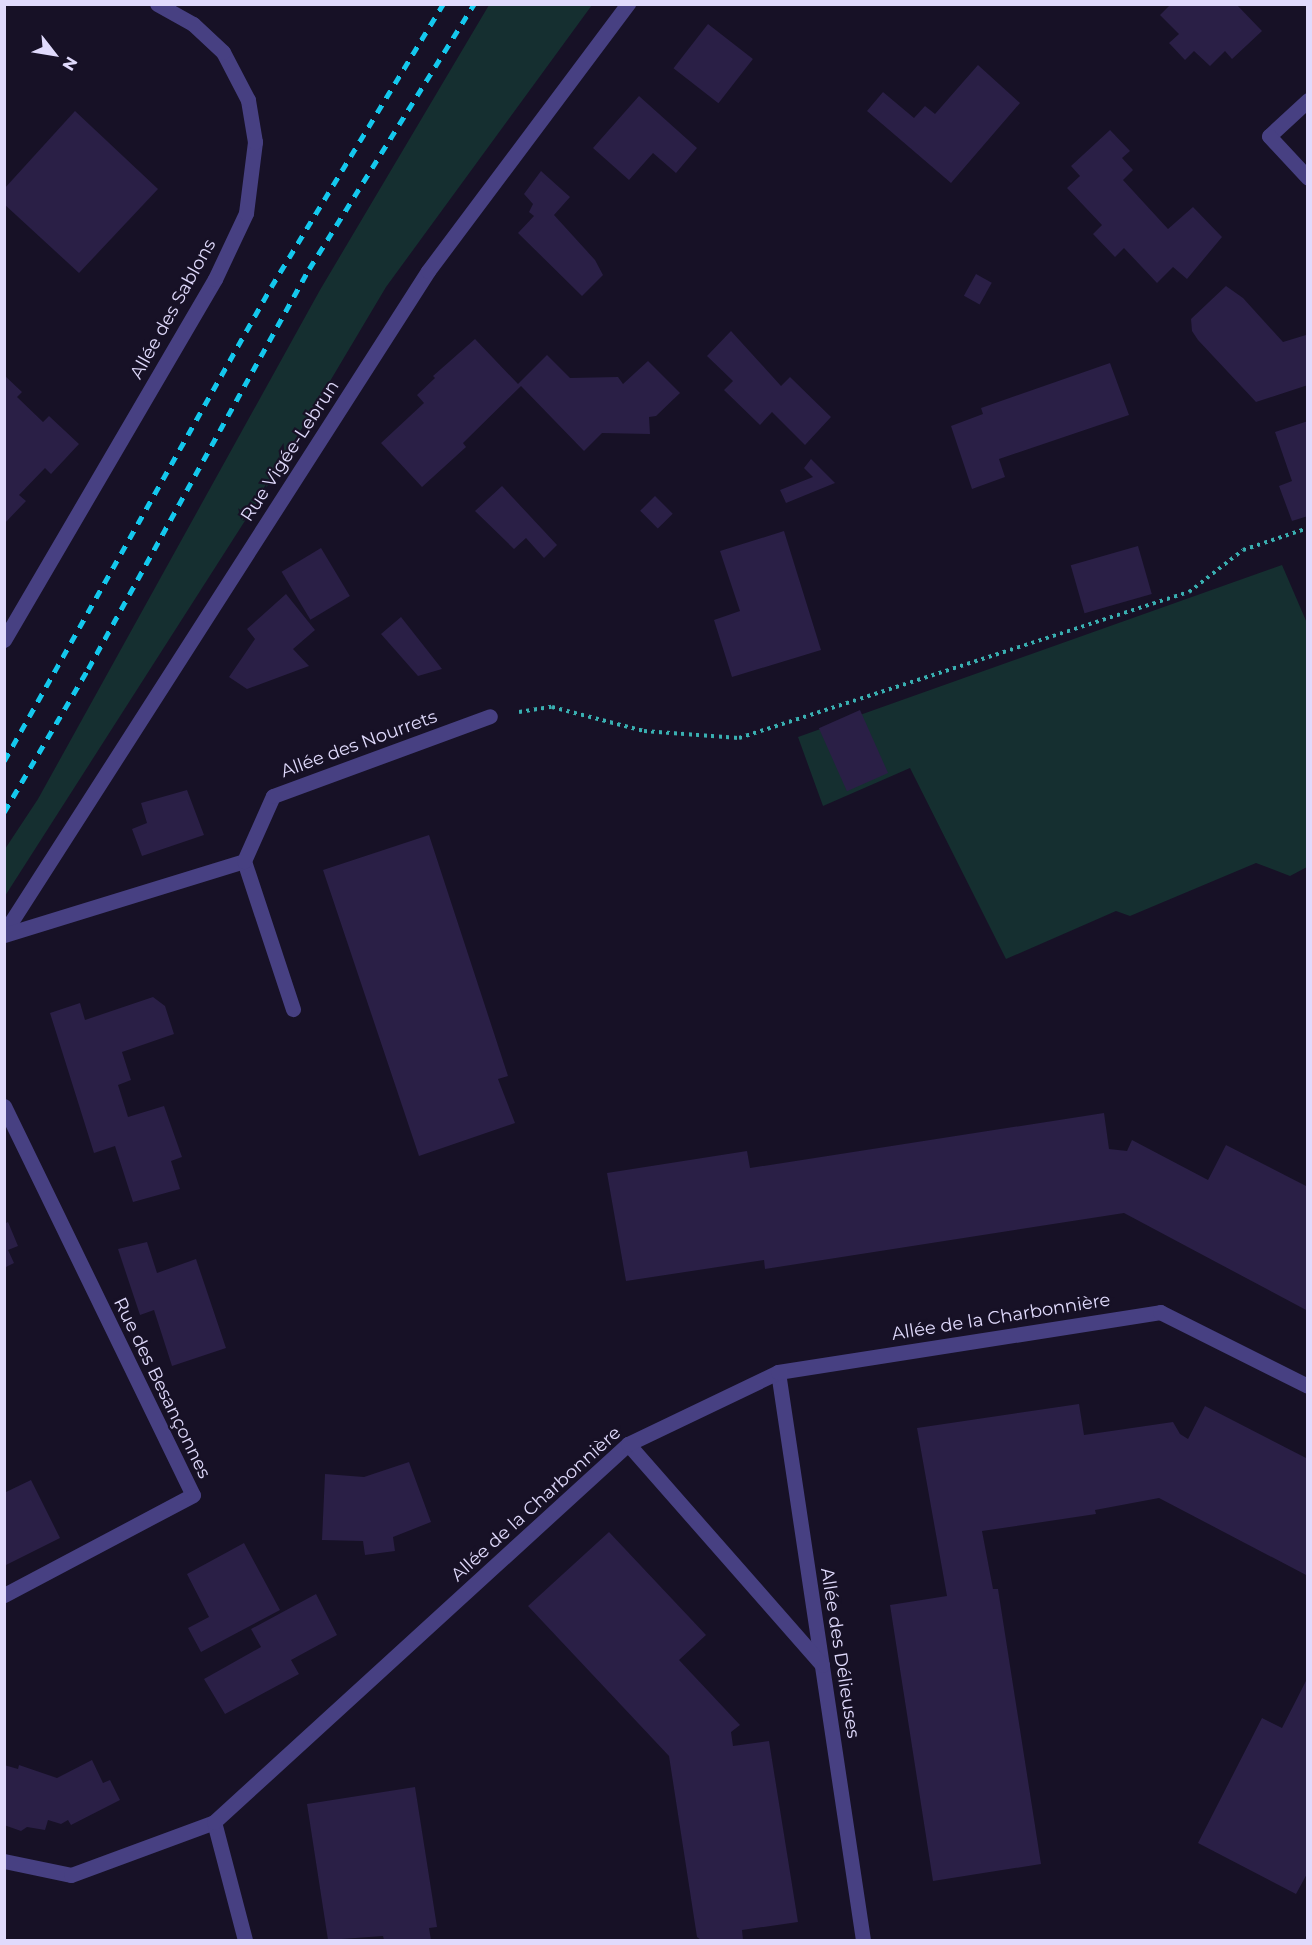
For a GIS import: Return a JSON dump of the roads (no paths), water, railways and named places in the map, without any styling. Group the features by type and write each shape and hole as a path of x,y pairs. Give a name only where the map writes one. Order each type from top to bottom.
{"street":[{"name":"Allée des Sablons","path":"4,640 215,279 246,213 255,142 248,100 223,52 193,24 156,4"},
{"name":"Rue Vigée-Lebrun","path":"4,934 428,271 628,4"},
{"path":"1308,100 1269,136 1308,178"},
{"name":"Allée des Nourrets","path":"244,861 273,796 490,716"},
{"path":"4,934 244,861 293,1009"},
{"name":"Rue des Besançonnes","path":"4,1106 193,1495 4,1595"},
{"name":"Allée de la Charbonnière","path":"214,1822 628,1444 778,1372 1160,1312 1308,1386"},
{"name":"Allée des Délieuses","path":"778,1372 863,1941"},
{"path":"628,1444 822,1665"},
{"path":"4,1861 71,1875 214,1822 245,1941"}],"railway":[{"path":"4,761 271,287 443,4"},
{"path":"4,812 88,669 309,269 474,4"}]}
